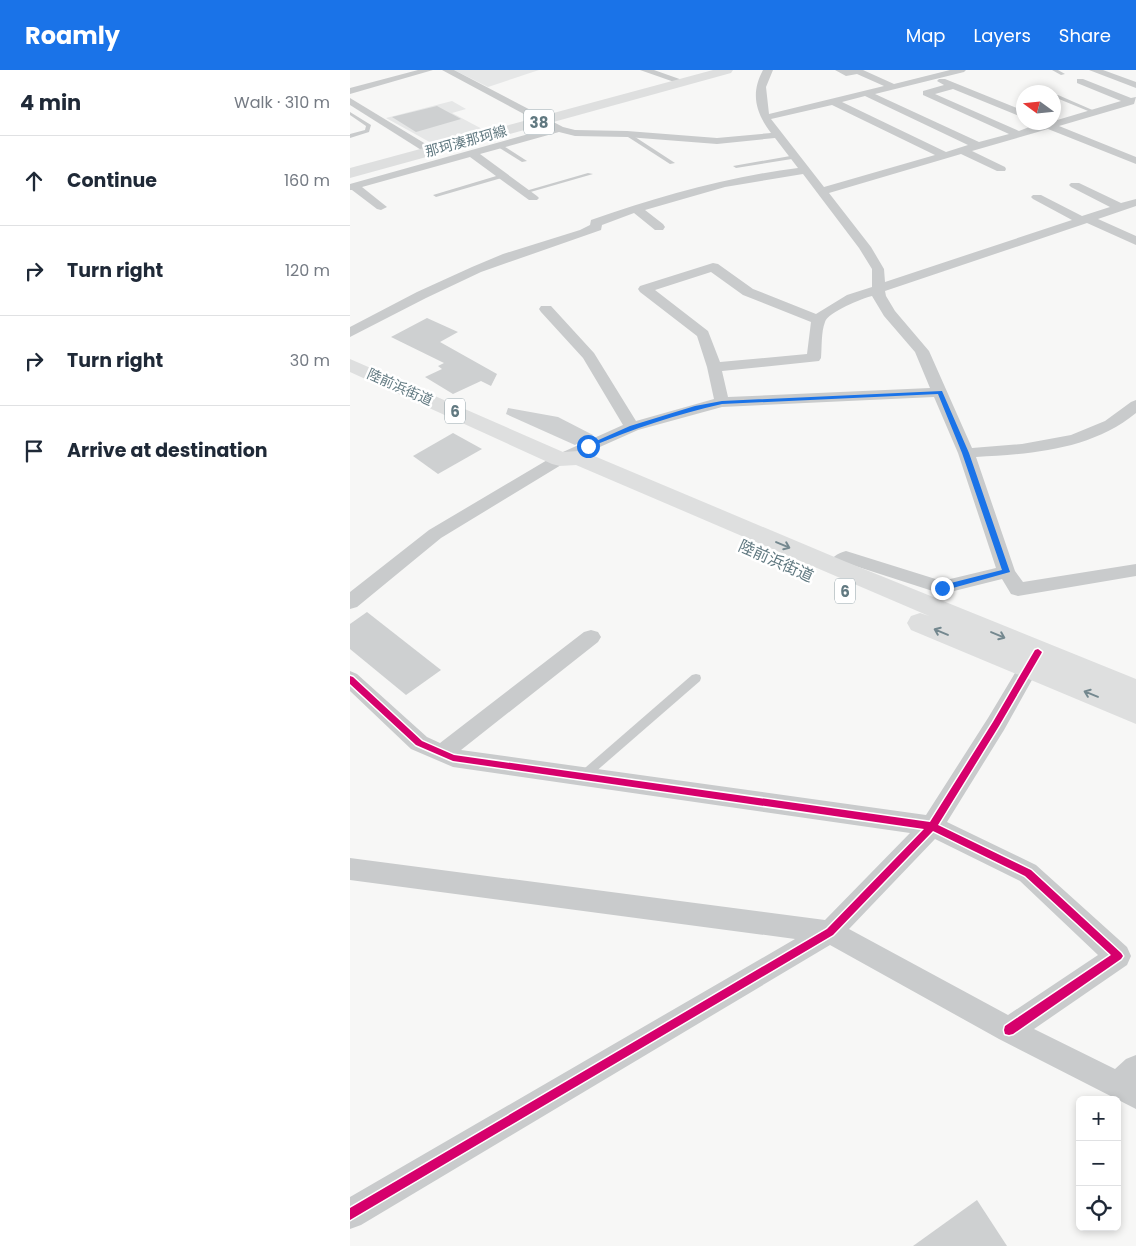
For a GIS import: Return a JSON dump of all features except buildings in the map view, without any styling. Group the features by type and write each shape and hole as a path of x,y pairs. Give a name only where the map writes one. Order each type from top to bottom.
{"main road":[{"name":"那珂湊那珂線","path":"351,182 430,151 727,70"},
{"name":"陸前浜街道","path":"350,364 560,458 579,458 835,568 1033,660 1136,713"},
{"name":"陸前浜街道","path":"560,458 566,468 823,581 1033,660 1136,691"}],"street":[{"path":"350,91 428,70"},
{"path":"447,70 559,130 575,133 627,134 718,140 779,135"},
{"path":"645,70 683,82"},
{"path":"768,70 760,87 761,103 765,118 865,248 878,269 879,296 889,313 922,351 966,453 1006,572 1018,589 1136,570"},
{"path":"840,70 846,73 858,70 894,87"},
{"path":"921,70 1016,112"},
{"path":"765,118 961,70"},
{"path":"1094,70 1136,85"},
{"path":"1080,81 1134,101"},
{"path":"954,86 926,93 1018,134"},
{"path":"867,94 978,146"},
{"path":"350,101 430,151"},
{"path":"1061,120 1134,101"},
{"path":"834,102 944,155"},
{"path":"351,182 559,130"},
{"path":"822,191 1029,130"},
{"path":"1060,130 1136,161"},
{"path":"961,150 1001,169"},
{"path":"471,153 529,195"},
{"path":"350,332 402,304 496,261 574,237 597,227 595,223 635,208 740,180 806,170"},
{"path":"351,182 381,207"},
{"path":"1075,185 1120,206"},
{"path":"1037,197 1136,241"},
{"path":"714,367 814,358 818,320 852,298 1136,202"},
{"path":"635,208 659,227"},
{"path":"722,402 714,367 703,334 645,288 712,267 748,292 818,320"},
{"path":"546,309 589,356 632,428"},
{"path":"350,602 435,534 560,458 632,428 722,402 940,392"},
{"path":"966,453 1032,449 1080,438 1112,423 1136,405"},
{"path":"835,568 846,557 942,588 1006,572"},
{"path":"442,754 591,637"},
{"path":"350,1214 830,932 932,826 1033,660"},
{"path":"350,679 419,743 453,758 932,826 1028,873 1118,956 1009,1030"},
{"path":"350,869 830,932 1009,1030 1130,1083"}],"lane":[{"path":"1054,70 1063,74"},
{"path":"1061,98 1095,112"},
{"path":"350,113 369,126 367,131 350,136"},
{"path":"350,119 376,117"},
{"path":"627,134 672,163"},
{"path":"500,146 524,160"},
{"path":"736,166 796,157"},
{"path":"529,195 590,174"},
{"path":"436,195 503,176"},
{"path":"582,777 696,678"}],"shaded area":[{"path":"454,70 539,70 488,87"},
{"path":"452,101 466,109 452,113 486,131 435,145 386,118"}],"cycle path":[{"path":"350,1214 830,932 932,826 996,724 1038,652"},
{"path":"350,679 419,743 453,758 932,826 1028,873 1118,956 1009,1030"}],"route":[{"path":"588,446 632,428 722,402 940,392 966,453 1006,572 942,588"}]}
